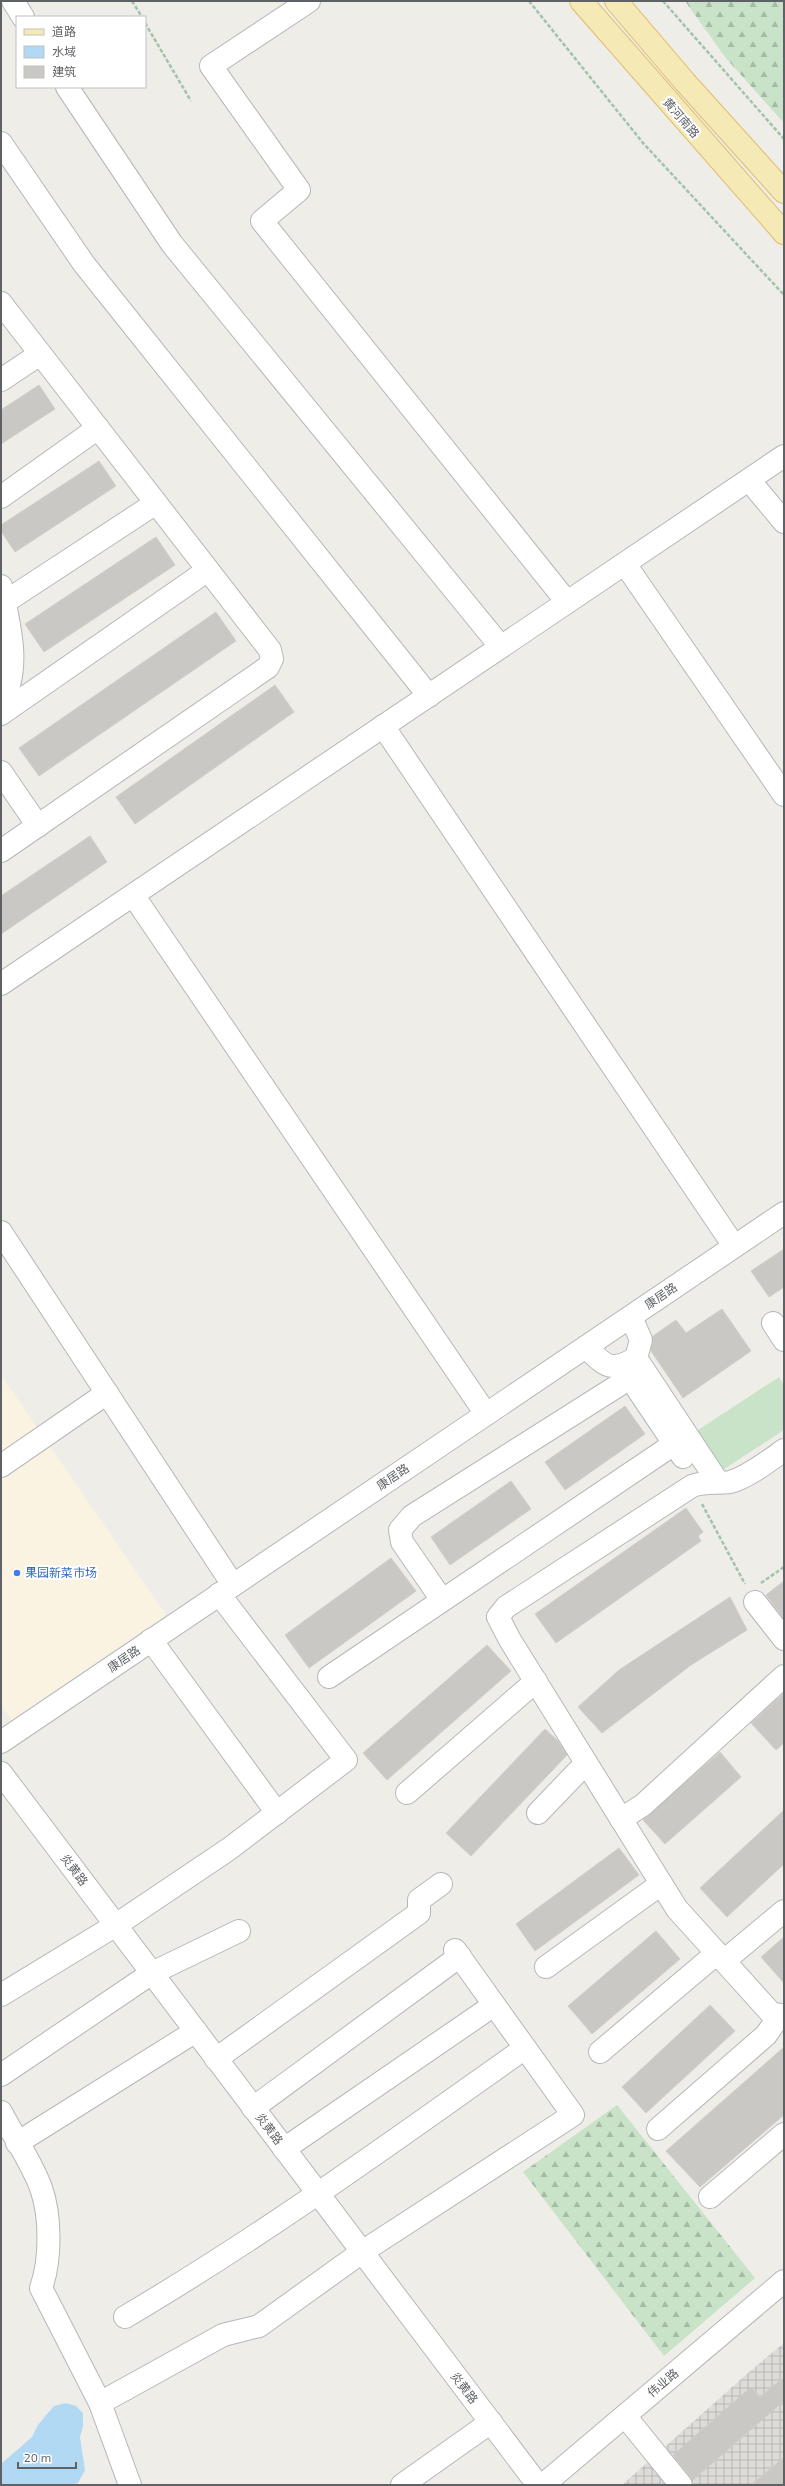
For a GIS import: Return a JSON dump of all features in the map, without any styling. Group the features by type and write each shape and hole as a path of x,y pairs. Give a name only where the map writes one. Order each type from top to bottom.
{"main road":[{"name":"黄河南路","path":"581,1 784,234"},
{"path":"616,1 685,82 784,192"}],"street":[{"path":"13,1 22,16"},
{"path":"310,1 211,66 299,190 262,221 567,602"},
{"path":"68,88 172,244 500,647"},
{"path":"1,143 84,264 429,696"},
{"path":"1,303 270,650 272,660 268,667 1,851"},
{"path":"1,380 40,354"},
{"path":"1,497 98,428"},
{"path":"1,984 784,456"},
{"path":"749,480 784,522"},
{"path":"1,704 6,696 13,668 3,594 156,504"},
{"path":"625,564 784,795"},
{"path":"1,714 208,570"},
{"path":"383,726 734,1246"},
{"path":"1,772 38,826"},
{"path":"133,895 486,1414"},
{"name":"康居路","path":"1,1742 784,1212"},
{"path":"1,1232 107,1393 226,1590 346,1760 229,1849 116,1925 1,1995"},
{"path":"442,1600 402,1542 400,1530 412,1516 629,1367 641,1340 631,1317"},
{"path":"586,1347 604,1365 629,1367"},
{"path":"629,1367 674,1444 704,1484"},
{"path":"629,1367 704,1484"},
{"path":"1,1466 107,1393"},
{"path":"329,1677 674,1444"},
{"path":"658,2128 766,2035 782,2015 771,2013 677,1909 586,1763 498,1617 506,1607 704,1484 731,1482 764,1465 784,1450"},
{"path":"752,1596 784,1640"},
{"path":"151,1640 277,1813"},
{"path":"621,1819 643,1805 784,1676"},
{"path":"407,1793 536,1681"},
{"path":"538,1813 586,1763"},
{"name":"炎黄路","path":"1,1773 538,2485"},
{"path":"216,2059 418,1913 419,1900 441,1884"},
{"path":"546,1967 661,1884"},
{"path":"600,2052 720,1957 784,1911"},
{"path":"1,2075 152,1973 239,1930"},
{"path":"100,2403 224,2335 259,2326 362,2252 573,2115 457,1953 253,2108"},
{"path":"284,2149 494,2005"},
{"path":"17,2143 196,2032"},
{"path":"125,2317 202,2271 318,2194 525,2048"},
{"path":"1,2112 41,2188 47,2222 48,2254 46,2274 41,2288 100,2403 130,2485"},
{"path":"710,2198 784,2134"},
{"name":"伟业路","path":"543,2485 784,2281"},
{"path":"625,2416 681,2485"},
{"path":"402,2485 491,2422"}],"path":[{"path":"132,1 141,16"},
{"path":"530,1 643,143 784,295"},
{"path":"662,1 784,139"},
{"path":"146,25 191,101"},
{"path":"704,1484 752,1596 784,1567"}],"shaded area":[{"path":"1,1375 166,1615 12,1720 1,1706"},
{"path":"784,2343 784,2485 622,2485 748,2373"}],"green space":[{"path":"685,1 784,1 784,123 725,57"},
{"path":"779,1377 784,1385 784,1430 718,1473 692,1434"},
{"path":"617,2105 755,2278 664,2356 523,2172"}],"water":[{"path":"66,2403 76,2406 83,2413 83,2426 80,2437 85,2470 78,2483 71,2485 1,2485 1,2464 32,2437 38,2425 54,2406"}],"building":[{"path":"39,385 55,409 1,444 1,410"},
{"path":"99,461 116,486 15,552 1,531 1,525"},
{"path":"156,537 175,565 44,652 25,624"},
{"path":"216,612 236,641 39,776 19,748"},
{"path":"275,685 294,712 135,824 116,797"},
{"path":"90,836 107,862 1,934 1,896"},
{"path":"784,1249 784,1287 769,1297 751,1271"},
{"path":"722,1309 751,1351 683,1398 651,1351 653,1336 676,1320 686,1333"},
{"path":"625,1406 645,1434 565,1490 545,1462"},
{"path":"511,1481 531,1509 450,1565 431,1537"},
{"path":"686,1508 703,1532 698,1536 701,1541 556,1643 535,1614"},
{"path":"391,1558 416,1591 309,1668 285,1635"},
{"path":"784,1581 784,1619 766,1595"},
{"path":"730,1597 747,1630 691,1665 602,1733 578,1707 619,1670"},
{"path":"487,1645 511,1671 387,1780 363,1753"},
{"path":"784,1693 784,1743 776,1750 751,1723"},
{"path":"545,1729 558,1741 567,1755 471,1856 446,1833"},
{"path":"720,1752 741,1777 665,1844 643,1820"},
{"path":"784,1810 784,1864 727,1917 700,1888"},
{"path":"619,1848 639,1875 535,1951 516,1924"},
{"path":"656,1931 680,1959 592,2034 568,2006"},
{"path":"784,1937 784,1983 761,1957"},
{"path":"710,2005 735,2031 646,2113 622,2087"},
{"path":"784,2047 784,2115 700,2187 666,2151"},
{"path":"784,2377 784,2401 693,2480 673,2455 751,2387 760,2397"},
{"path":"784,2457 784,2485 751,2485"}],"place":[{"name":"果园新菜市场","path":"17,1573"}]}
